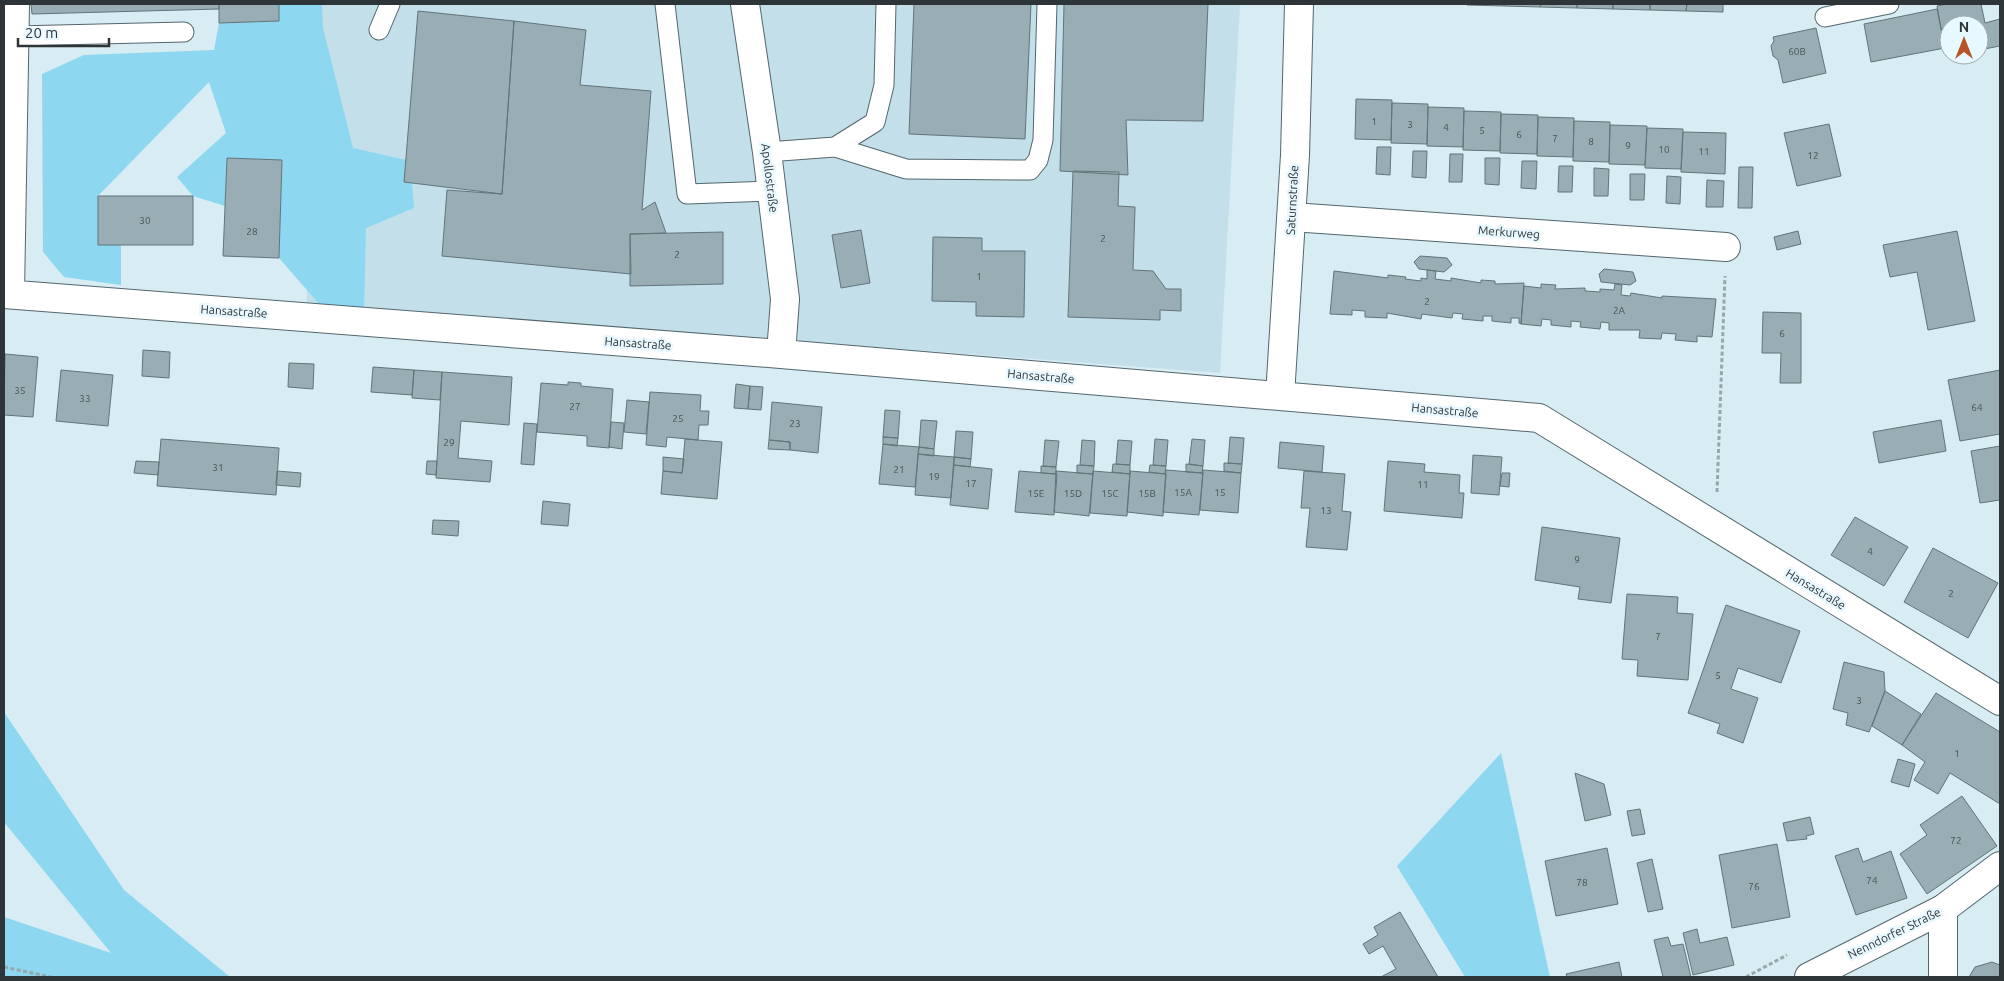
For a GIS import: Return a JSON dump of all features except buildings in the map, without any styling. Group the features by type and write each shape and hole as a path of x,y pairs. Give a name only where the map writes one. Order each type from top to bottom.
{"street":[{"path":"7,294 16,4"},
{"name":"Apollostraße","path":"745,4 767,152 785,299 781,354"},
{"name":"Saturnstraße","path":"1280,396 1292,217 1299,4"},
{"name":"Merkurweg","path":"1292,217 1726,248"},
{"name":"Hansastraße","path":"7,294 781,354 1539,418 2000,701"},
{"name":"Nenndorfer Straße","path":"1809,977 1943,909 2000,866"},
{"path":"1942,977 1943,909"}],"lane":[{"path":"379,30 390,4"},
{"path":"664,4 687,194 772,191"},
{"path":"835,147 875,122 884,85 886,4"},
{"path":"767,152 835,147 906,169 1030,170 1038,160 1043,140 1047,4"},
{"path":"1825,18 1889,4"},
{"path":"16,36 184,32"}],"path":[{"path":"1715,527 1726,248"},
{"path":"4,966 50,977"}],"shaded area":[{"path":"279,4 322,4 323,28 353,148 406,160 404,182 412,183 414,208 366,228 364,314 320,305 279,258 282,160 227,158 225,206 193,196 177,177 226,133 209,82 98,196 98,245 121,245 121,285 64,277 43,252 42,74 84,55 214,50 219,23 279,21"},
{"path":"302,4 1240,4 1220,373 307,304"},
{"path":"4,712 124,890 230,977 4,977 4,917 111,953 4,822"},
{"path":"1501,753 1550,977 1465,977 1397,866"}]}
